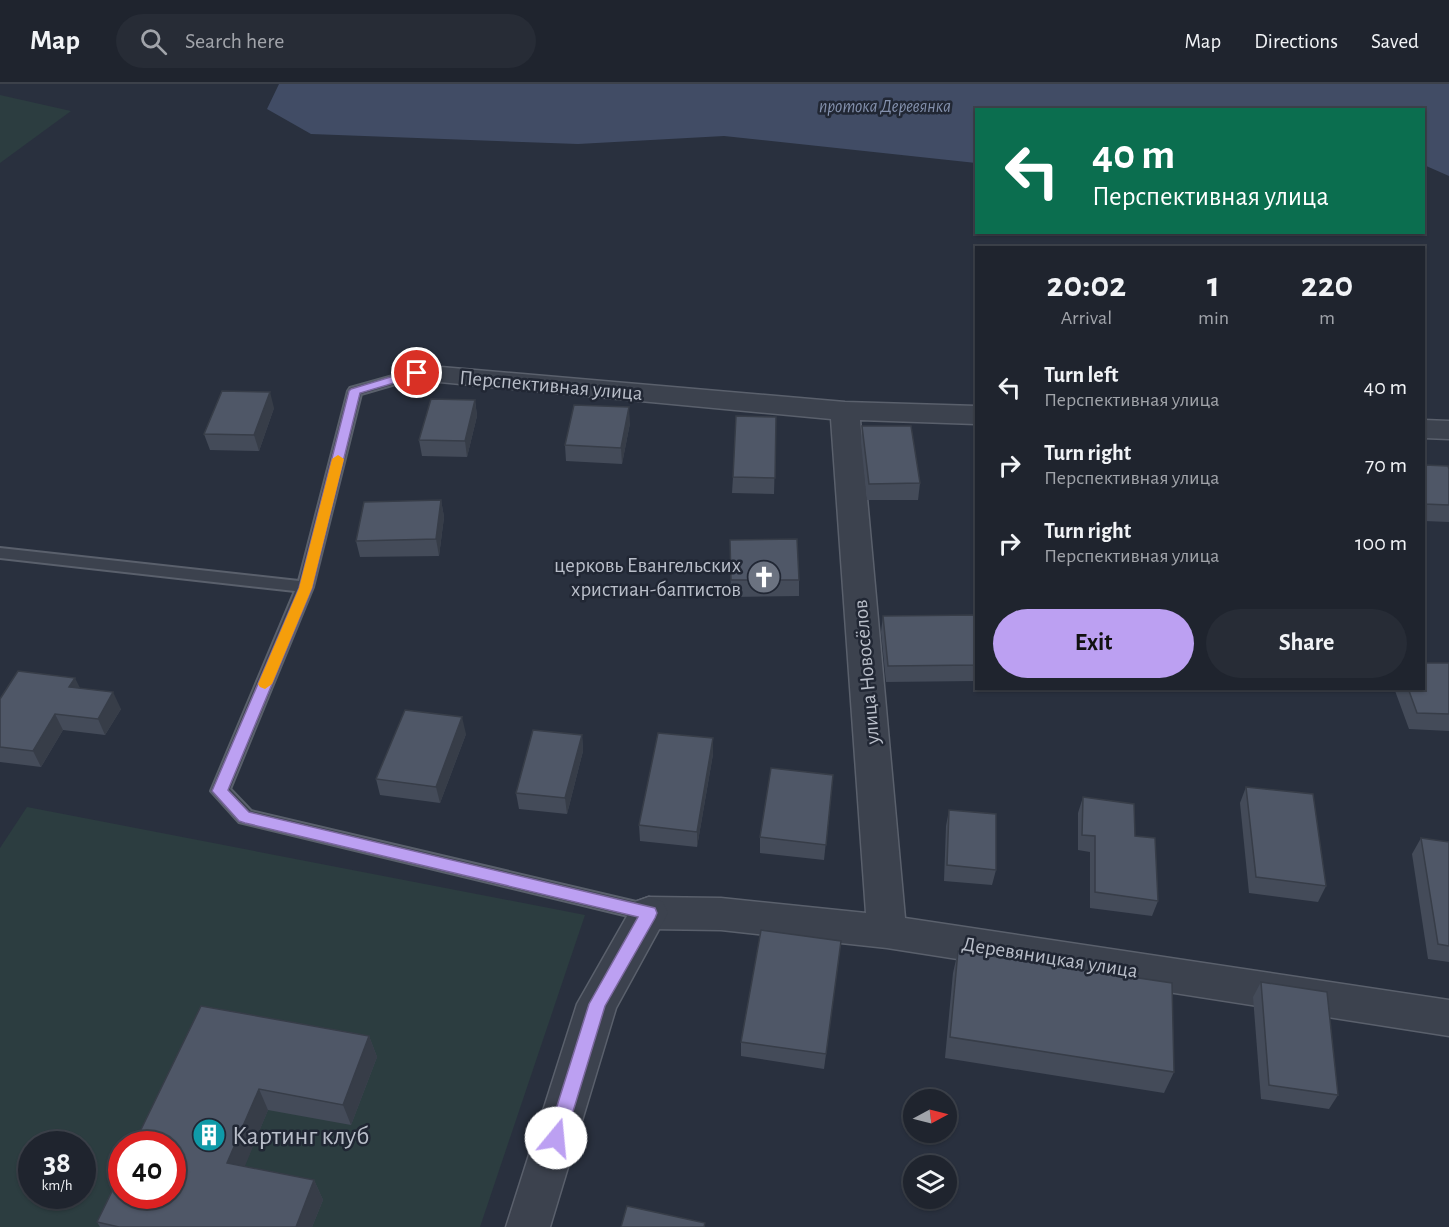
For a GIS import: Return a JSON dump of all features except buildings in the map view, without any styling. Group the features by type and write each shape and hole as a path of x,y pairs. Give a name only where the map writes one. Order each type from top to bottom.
{"street":[{"name":"Перспективная улица","path":"417,373 844,411 975,415"},
{"name":"улица Новосёлов","path":"844,411 887,932"},
{"path":"1425,429 1449,430"},
{"name":"Деревяницкая улица","path":"649,913 721,914 887,932 1449,1018"},
{"path":"528,1227 597,1004 649,913"}],"lane":[{"name":"Перспективная улица","path":"417,373 355,391 305,588 220,791 245,817 649,913"},
{"path":"0,553 305,588"}],"shaded area":[{"path":"0,95 71,111 0,163"},
{"path":"27,807 585,915 480,1227 0,1227 0,848"}],"water":[{"name":"протока Деревянка","path":"279,84 1449,84 1449,176 1425,165 1425,108 975,108 975,163 724,136 578,144 311,134 267,109"}],"slow traffic":[{"path":"265,684 305,588 338,459"}],"place":[{"name":"церковь Евангельских христиан-баптистов","path":"764,577"},
{"name":"Картинг клуб","path":"209,1135"}],"route":[{"path":"417,373 355,391 305,588 220,791 245,817 649,913 597,1004 556,1138"}]}
